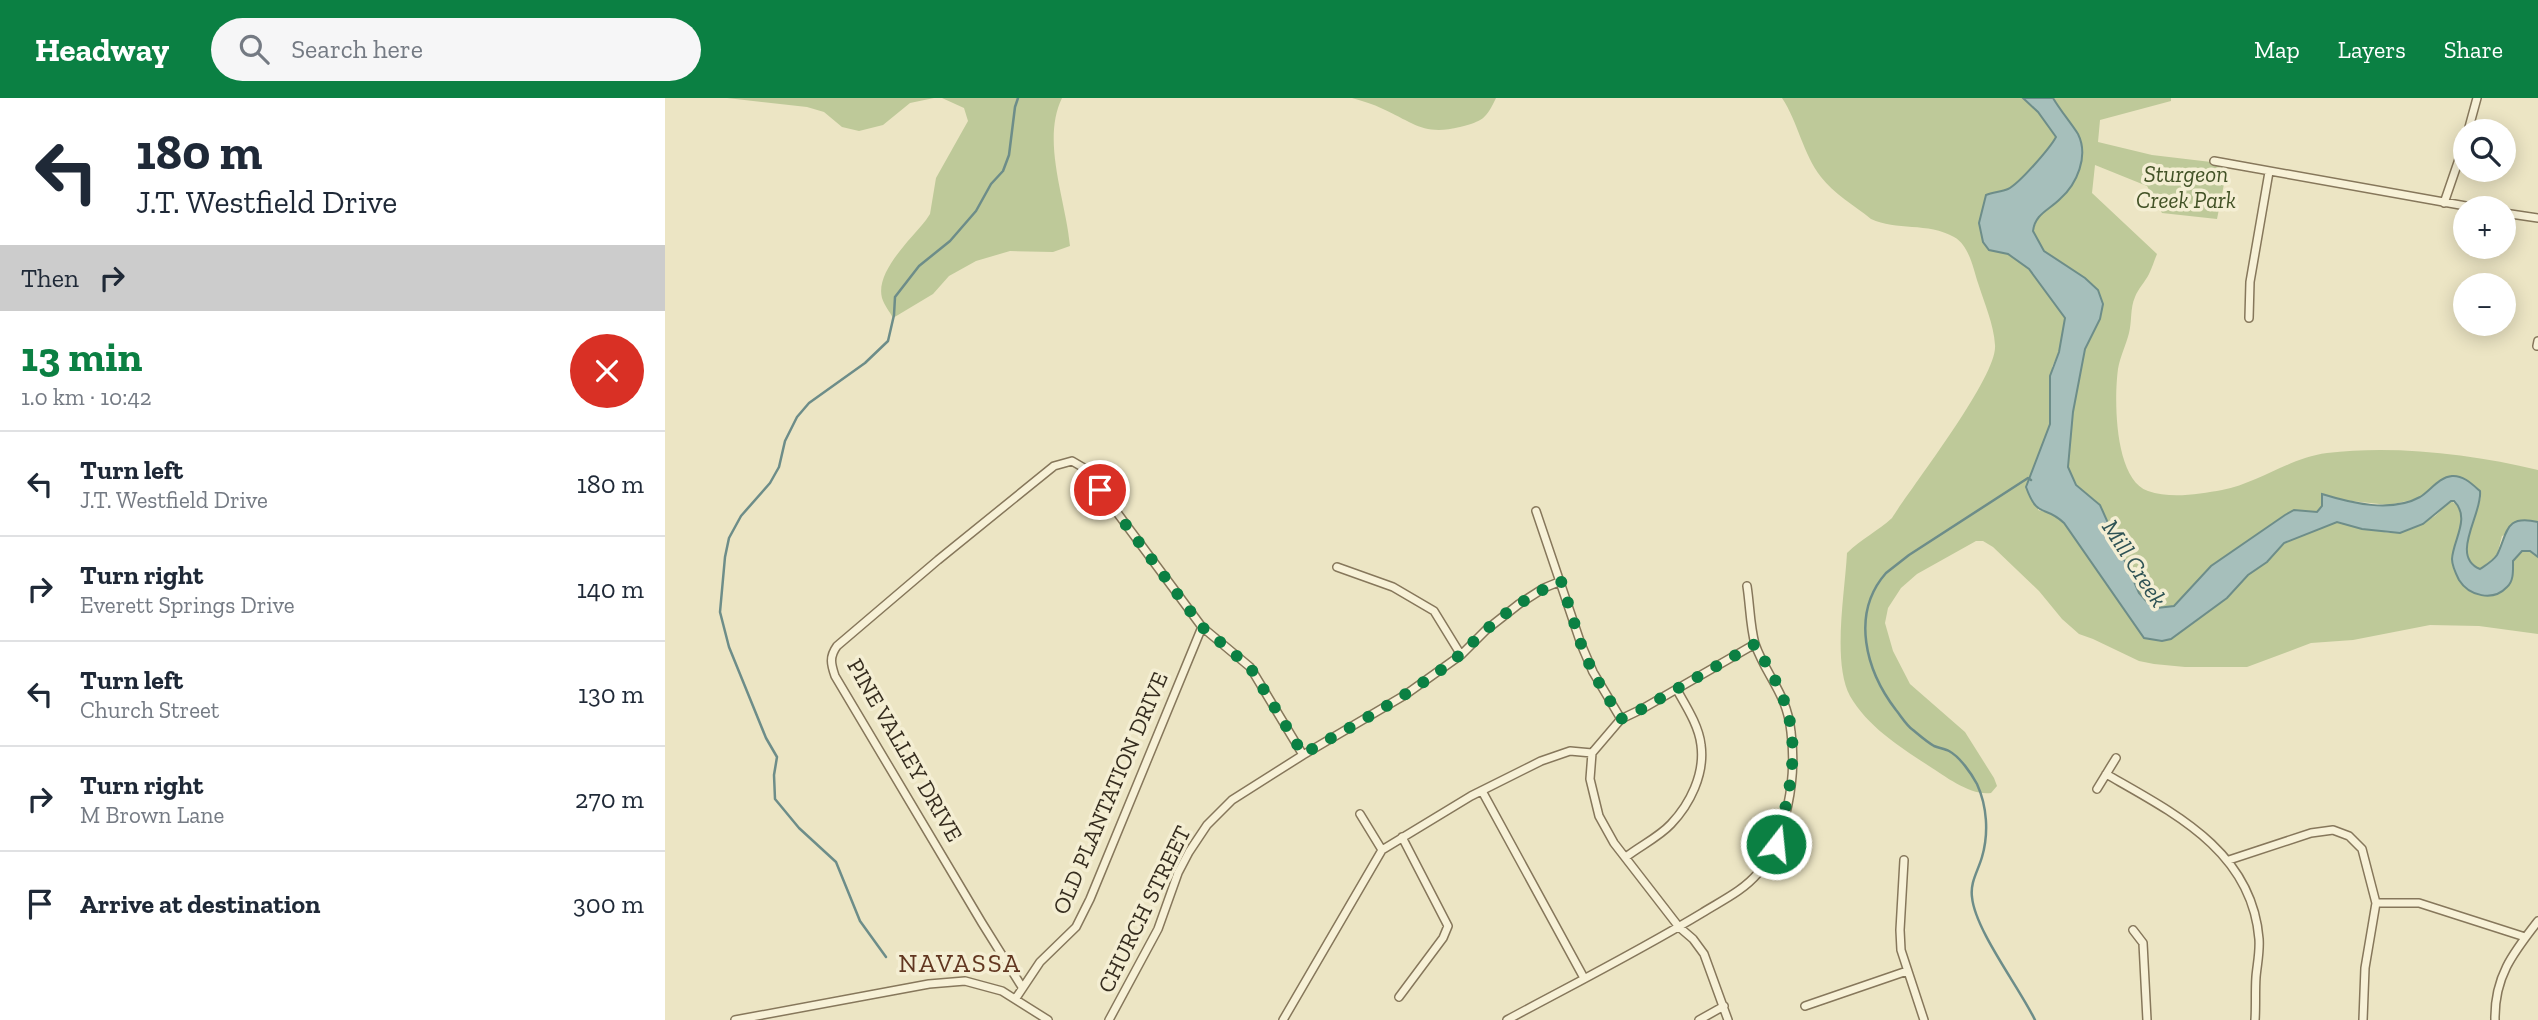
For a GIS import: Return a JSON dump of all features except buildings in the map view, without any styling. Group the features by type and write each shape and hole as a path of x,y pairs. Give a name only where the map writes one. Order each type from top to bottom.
{"street":[{"path":"2471,119 2477,98"},
{"path":"2214,161 2453,204"},
{"path":"2249,318 2250,282 2269,172"},
{"path":"2444,203 2453,177"},
{"path":"2516,215 2538,218"},
{"name":"PINE VALLEY DRIVE","path":"1022,987 835,676 831,654 938,560 1054,466 1072,461 1084,468 1202,627"},
{"path":"1536,511 1589,663 1621,719"},
{"path":"1337,567 1393,587 1434,611 1461,655"},
{"name":"CHURCH STREET","path":"1109,1020 1158,929 1178,873 1206,825 1232,800 1303,754 1405,695 1461,655 1486,630 1519,604 1561,581"},
{"path":"1507,1020 1517,1018 1679,927 1744,887 1756,875 1776,844 1789,799 1793,756 1789,718 1778,686 1755,644 1748,586"},
{"path":"1202,627 1250,667 1303,754"},
{"name":"OLD PLANTATION DRIVE","path":"1016,998 1040,962 1076,927 1202,627"},
{"path":"1728,1020 1704,954 1693,939 1679,927 1614,844 1599,816 1590,779 1592,753 1621,719 1755,644"},
{"path":"1626,857 1669,827 1688,803 1700,773 1701,744 1677,690"},
{"path":"1283,1020 1382,850 1482,791 1541,761 1570,751 1592,753"},
{"path":"2097,789 2116,758"},
{"path":"2106,774 2193,826 2229,860 2255,912 2259,942 2255,1020"},
{"path":"1482,791 1584,978"},
{"path":"1360,814 1382,850"},
{"path":"2229,860 2311,834 2333,830 2349,836 2362,849 2376,903 2365,968 2363,1020"},
{"path":"1399,997 1443,938 1448,926 1402,837"},
{"path":"1904,860 1900,930 1902,950 1924,1020"},
{"path":"2376,903 2419,902 2525,937"},
{"path":"2495,1020 2495,1001 2510,957 2538,921"},
{"path":"2133,930 2143,943 2147,1020"},
{"path":"1805,1006 1907,971"},
{"path":"735,1020 948,981 983,984 1016,998 1048,1020"},
{"path":"1699,1020 1724,1006"}],"green space":[{"path":"727,98 934,98 910,103 883,125 859,131 842,127 824,112 807,107"},
{"path":"942,98 1062,98 1056,115 1054,152 1070,246 1053,252 1010,251 976,261 949,276 933,294 893,318 882,298 884,278 896,256 930,214 936,178 968,121 964,108"},
{"path":"1352,98 1496,98 1479,121 1437,130 1420,127 1379,107"},
{"path":"1782,98 2023,98 2038,112 2056,137 2013,186 1986,195 1979,223 1989,249 2008,254 2029,269 2065,318 2059,352 2052,367 2050,424 2044,443 2038,510 2056,515 2064,523 2144,638 2162,641 2171,638 2227,598 2284,543 2337,522 2389,533 2414,528 2435,516 2451,501 2457,506 2461,519 2452,557 2492,596 2509,582 2513,561 2522,551 2530,551 2538,557 2538,634 2479,626 2430,625 2353,640 2311,643 2247,667 2154,664 2139,661 2079,634 1993,547 1983,541 1976,541 1917,574 1901,588 1888,608 1885,623 1893,651 1910,684 1965,732 1997,786 1991,793 1967,789 1896,744 1875,727 1857,707 1845,682 1841,646 1847,553 1892,518 1952,431 1983,381 1992,360 1994,337 1972,264 1963,245 1944,232 1891,225 1871,219 1838,194 1815,168"},
{"name":"Sturgeon Creek Park","path":"2053,98 2171,98 2171,101 2100,120 2098,142 2152,155 2228,164 2217,219 2162,213 2147,186 2095,165 2092,193 2157,254 2133,301 2130,329 2119,364 2117,382 2119,436 2128,471 2137,484 2157,493 2195,494 2236,487 2300,460 2327,453 2379,450 2433,452 2487,459 2538,470 2538,522 2502,536 2497,555 2480,569 2472,563 2467,546 2481,497 2425,493 2416,499 2389,505 2342,500 2322,494 2322,506 2317,512 2294,510 2285,515 2211,566 2174,606 2157,608 2147,602 2139,593 2096,501 2076,485 2068,467 2073,412 2085,349 2100,319 2103,304 2085,278 2044,251 2033,231 2038,217 2062,198 2077,133"}],"water":[{"path":"2023,98 2053,98 2081,142 2082,160 2072,186 2040,216 2033,231 2044,251 2085,278 2098,290 2103,304 2100,319 2085,349 2073,412 2068,467 2076,485 2100,505 2139,593 2147,602 2157,608 2174,606 2211,566 2285,515 2294,510 2317,512 2322,506 2322,494 2371,505 2397,505 2420,497 2439,482 2452,476 2464,478 2480,491 2480,500 2467,544 2471,563 2480,569 2491,561 2497,555 2509,527 2513,523 2527,520 2538,522 2538,557 2530,551 2522,551 2513,561 2509,585 2501,592 2481,595 2463,586 2453,567 2453,552 2461,522 2459,508 2454,501 2423,524 2400,533 2362,529 2337,522 2284,543 2227,598 2171,639 2162,641 2144,638 2064,523 2038,508 2026,487 2050,424 2050,376 2059,352 2065,318 2029,269 2008,254 1989,250 1983,242 1979,223 1986,195 2013,186 2056,137 2038,112"}],"waterway":[{"path":"886,957 860,921 836,862 799,828 775,799 774,775 777,757 766,738 729,647 720,612 725,557 729,538 741,516 770,483 779,467 785,441 797,417 809,403 865,363 888,341 895,297 919,266 950,241 976,211 991,184 1003,171 1009,155 1018,98"},
{"path":"2031,480 2028,478 1909,555 1886,573 1875,589 1865,624 1870,660 1885,695 1908,726 1934,746 1957,757 1977,784 1983,801 1986,829 1982,857 1972,886 1975,910 1989,942 2035,1020"}],"district":[{"name":"NAVASSA","path":"960,963"}],"route":[{"path":"1100,490 1202,627 1250,667 1303,754 1405,695 1461,655 1486,630 1519,604 1561,581 1593,673 1621,719 1755,644 1784,700 1792,733 1789,799 1776,844"}],"water label":[{"name":"Mill Creek","path":"2135,563"}]}
